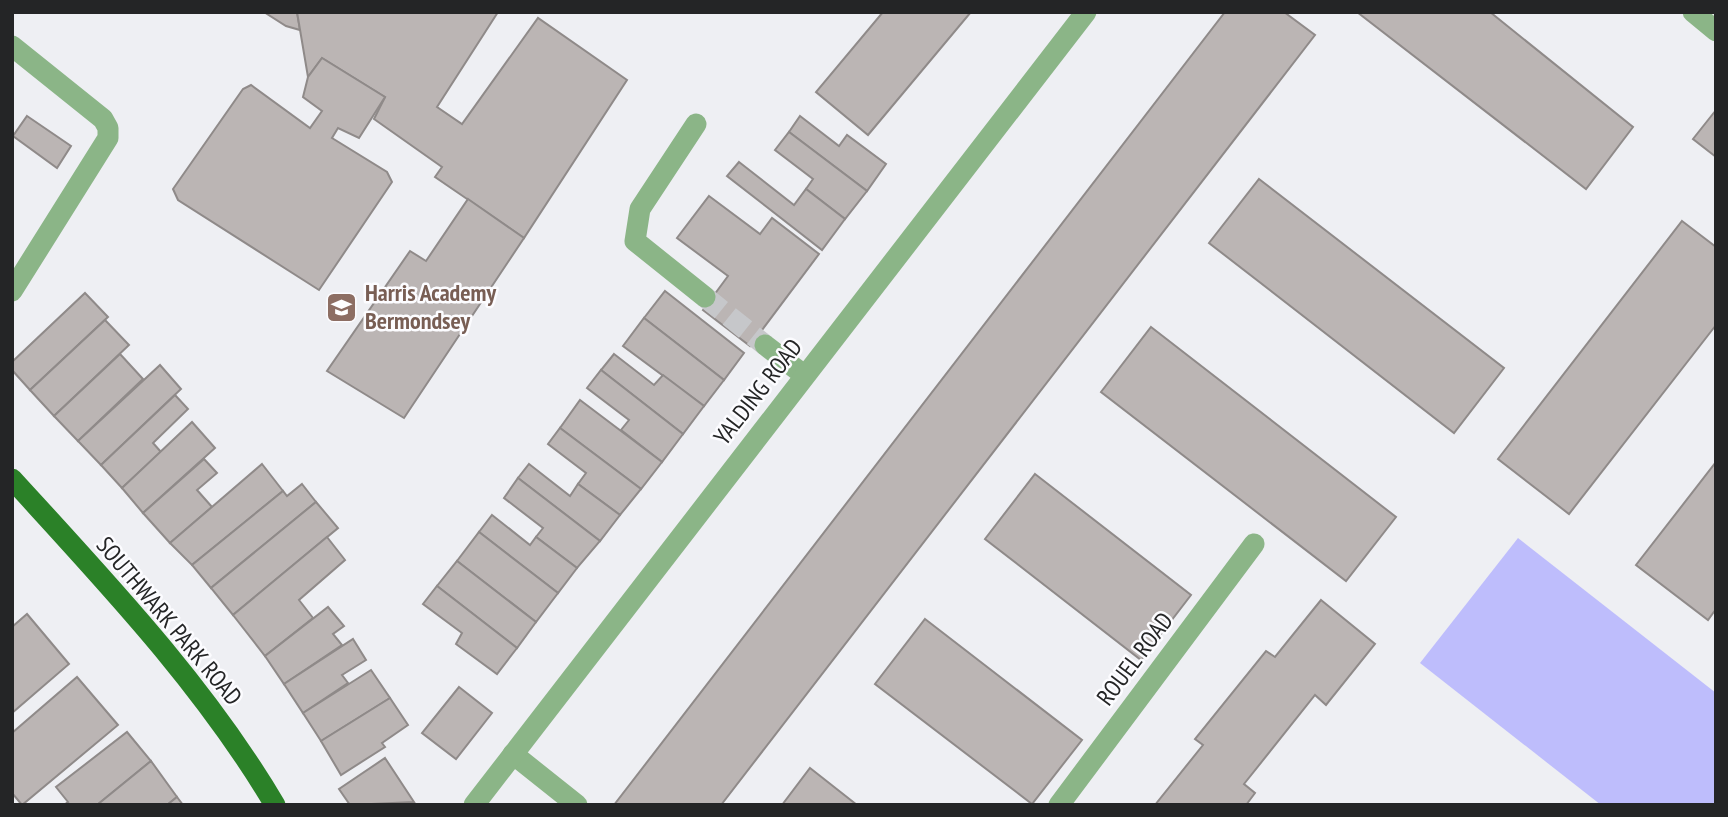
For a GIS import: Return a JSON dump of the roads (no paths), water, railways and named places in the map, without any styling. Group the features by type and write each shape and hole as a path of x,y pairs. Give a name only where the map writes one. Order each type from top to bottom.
{"main road":[{"name":"SOUTHWARK PARK ROAD","path":"12,479 169,656 222,724 275,805"}],"street":[{"name":"YALDING ROAD","path":"474,805 1086,12"},
{"path":"1693,12 1716,31"},
{"path":"12,46 103,119 108,128 108,138 12,291"},
{"path":"696,124 640,209 635,241 705,297"},
{"path":"765,345 804,375"},
{"name":"ROUEL ROAD","path":"1059,805 1254,544"},
{"path":"513,754 576,805"}],"tunnel":[{"path":"705,297 765,345"}],"place":[{"name":"Harris Academy Bermondsey","path":"342,307"}]}
